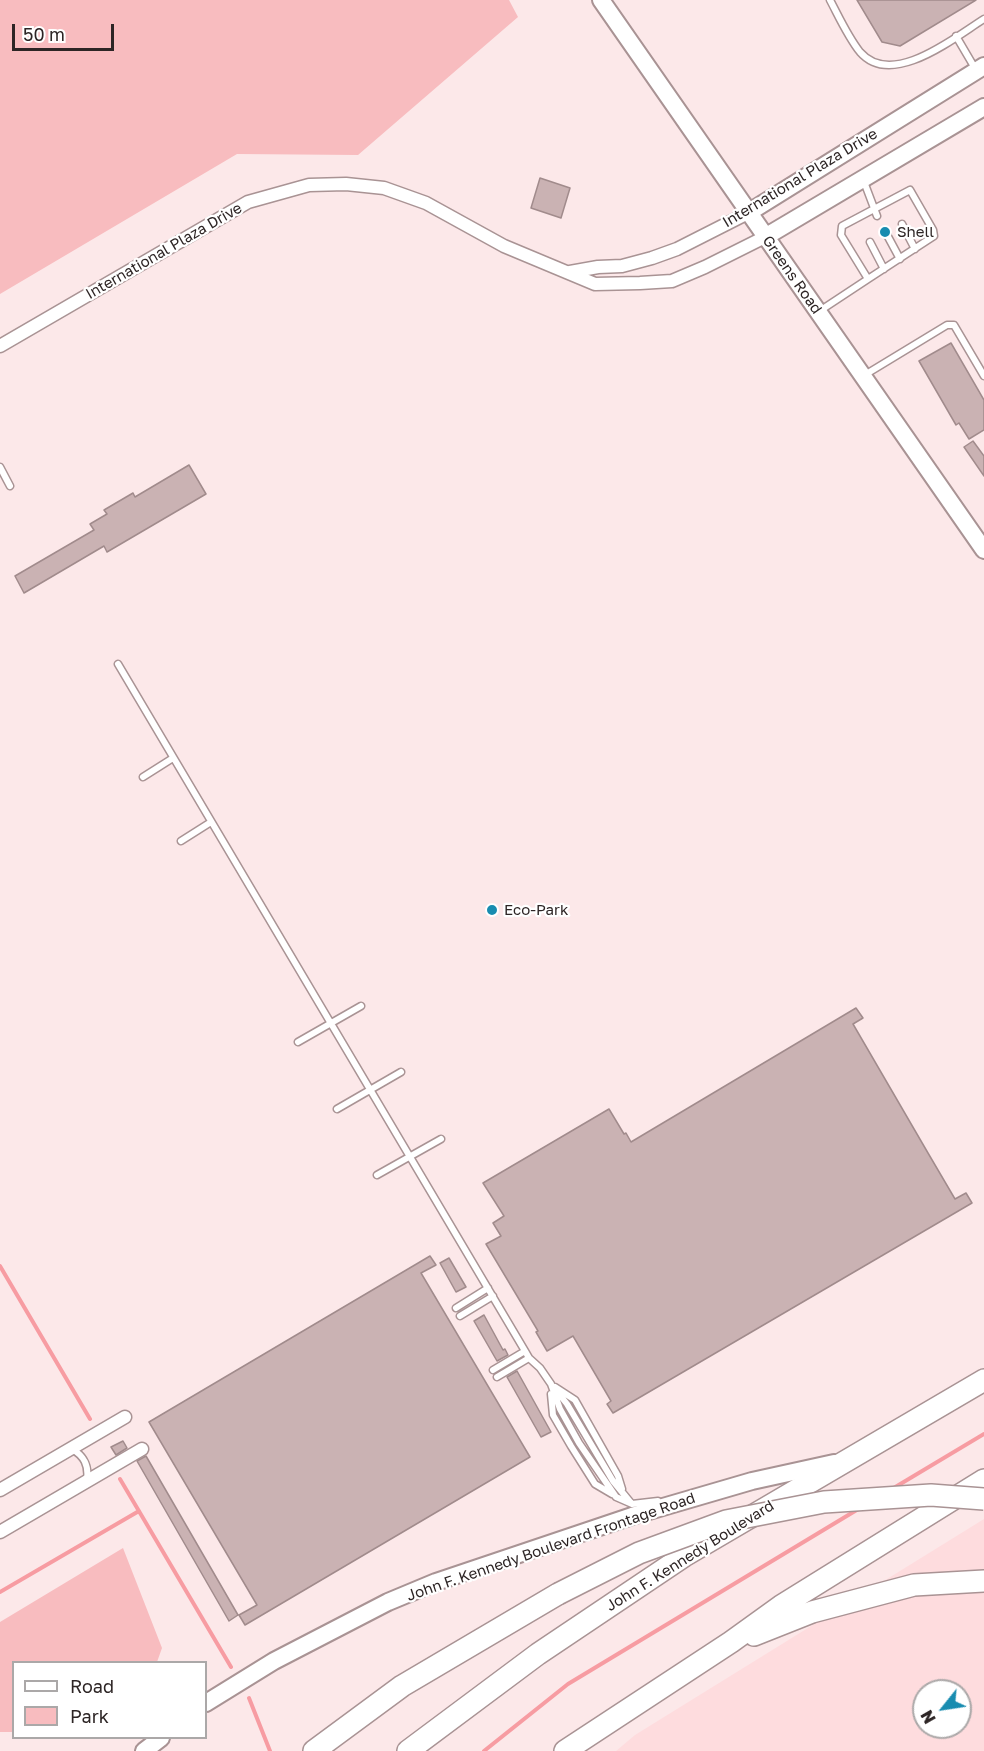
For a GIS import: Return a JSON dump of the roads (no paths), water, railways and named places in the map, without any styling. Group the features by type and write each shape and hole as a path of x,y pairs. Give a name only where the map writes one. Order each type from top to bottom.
{"highway":[{"name":"John F. Kennedy Boulevard","path":"408,1751 538,1654 684,1556 984,1380"},
{"path":"566,1751 731,1642 781,1606 984,1480"},
{"path":"314,1751 402,1686 558,1594 639,1553 726,1521 824,1502 931,1495 984,1499"},
{"path":"731,1642 812,1612 914,1585 984,1581"}],"street":[{"name":"Greens Road","path":"602,0 984,550"},
{"name":"International Plaza Drive","path":"570,272 622,266 677,249 748,213 981,73"},
{"name":"International Plaza Drive","path":"0,346 248,202 309,185 346,183 384,188 426,203 513,250 596,284 672,280 705,267 765,237 984,107"},
{"path":"0,1490 125,1417"},
{"path":"0,1532 142,1449"},
{"name":"John F. Kennedy Boulevard Frontage Road","path":"207,1702 274,1661 388,1602 436,1582 632,1516 752,1481 847,1461"},
{"path":"144,1751 159,1739"}],"lane":[{"path":"830,0 861,53 869,60 885,65 900,65 914,61 984,19"},
{"path":"956,36 981,73"},
{"path":"863,179 877,216"},
{"path":"818,312 934,236 933,230 909,190 890,204 874,209 842,226 841,235 868,279"},
{"path":"857,218 861,226"},
{"path":"902,224 915,249"},
{"path":"886,232 900,259"},
{"path":"870,242 884,269"},
{"path":"863,376 947,326 954,325 984,376"},
{"path":"0,467 10,486"},
{"path":"118,664 529,1358 540,1368 551,1384 560,1409 579,1443 615,1497 632,1504 668,1499 752,1481"},
{"path":"143,777 173,758"},
{"path":"181,841 211,822"},
{"path":"298,1042 362,1006"},
{"path":"337,1109 401,1072"},
{"path":"376,1175 441,1138"},
{"path":"456,1308 488,1288"},
{"path":"460,1316 493,1296"},
{"path":"493,1370 525,1351"},
{"path":"497,1377 529,1358"},
{"path":"551,1384 575,1400 618,1476 623,1493 632,1504"},
{"path":"71,1449 81,1455 86,1463 87,1480"}],"waterway":[{"path":"0,1266 90,1419"},
{"path":"892,1489 984,1434"},
{"path":"120,1479 231,1667"},
{"path":"484,1751 568,1684 860,1508"},
{"path":"0,1592 139,1511"},
{"path":"249,1698 270,1751"}],"place":[{"name":"Shell","path":"885,232"},
{"name":"Eco-Park","path":"492,910"}]}
